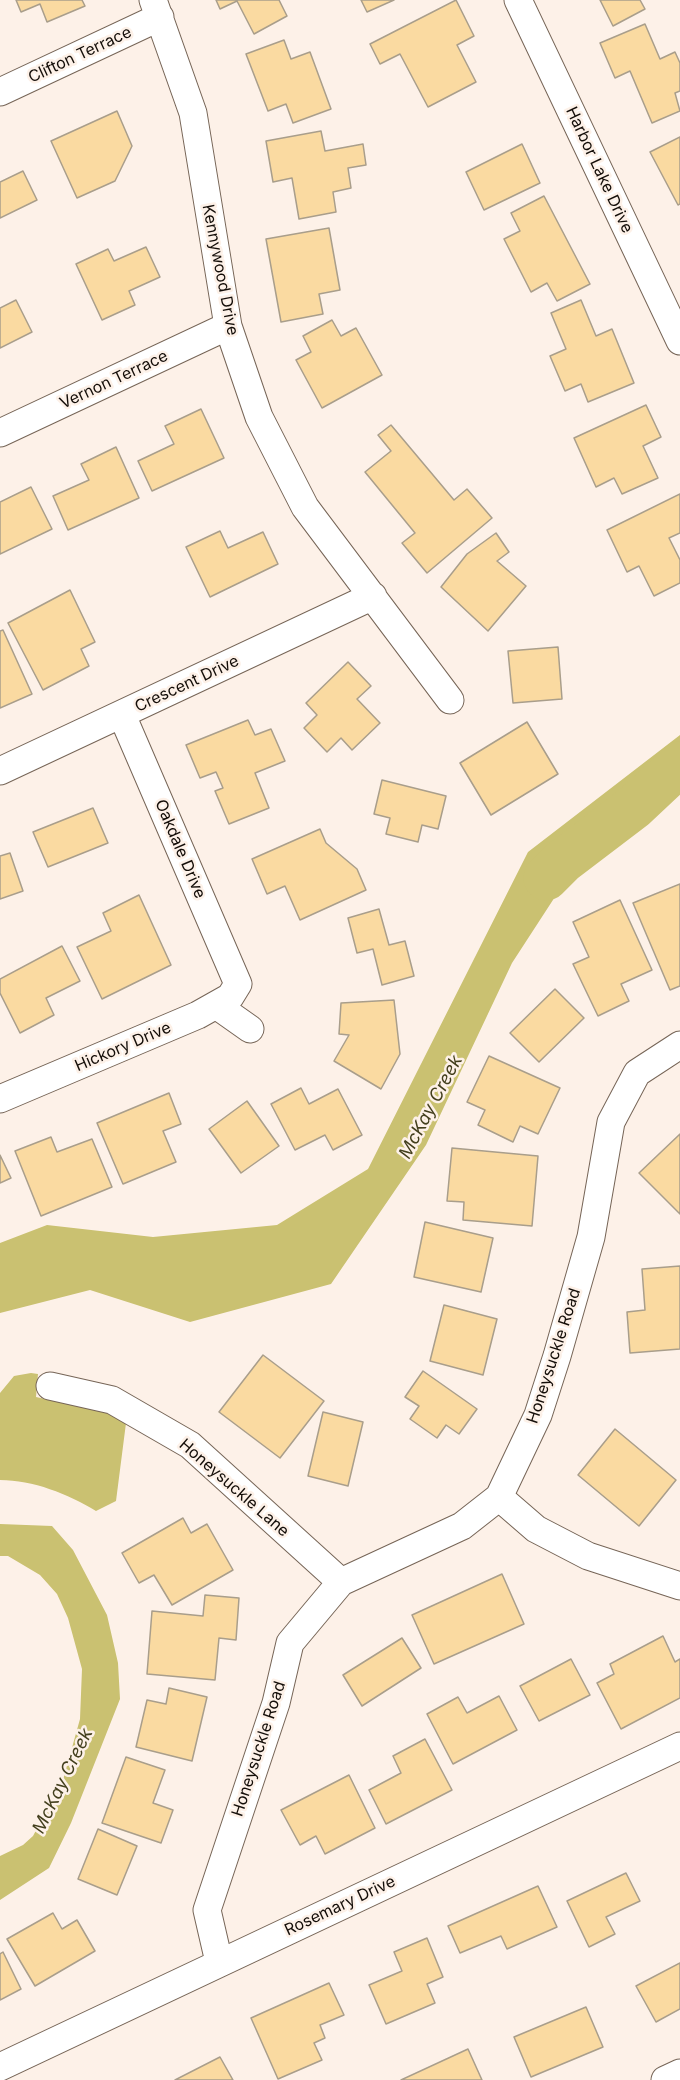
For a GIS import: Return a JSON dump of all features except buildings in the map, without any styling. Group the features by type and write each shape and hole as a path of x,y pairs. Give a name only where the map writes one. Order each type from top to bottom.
{"street":[{"name":"Harbor Lake Drive","path":"518,0 680,341"},
{"name":"Clifton Terrace","path":"0,92 156,9"},
{"name":"Kennywood Drive","path":"156,9 193,113 228,326 259,417 305,507 450,700"},
{"name":"Vernon Terrace","path":"0,433 228,326"},
{"name":"Crescent Drive","path":"0,771 373,596"},
{"name":"Oakdale Drive","path":"122,715 238,984"},
{"name":"Hickory Drive","path":"0,1099 198,1015 230,996 238,984"},
{"path":"216,1005 250,1029"},
{"name":"Honeysuckle Road","path":"219,1962 207,1910 276,1703 290,1643 341,1582 462,1526 499,1497 538,1414 557,1356 591,1237 611,1122 637,1073 680,1045"},
{"name":"Honeysuckle Lane","path":"50,1386 112,1400 190,1445 341,1582"},
{"path":"499,1497 536,1529 588,1556 680,1586"},
{"name":"Rosemary Drive","path":"0,2067 680,1746"},
{"path":"665,2080 680,2073"}],"water":[{"path":"680,735 680,785 603,823 512,963 426,1145 331,1284 190,1322 90,1290 0,1313 0,1243 47,1225 153,1237 277,1225 368,1169 528,852"},
{"path":"38,1374 36,1397 108,1413 126,1423 116,1501 96,1511 50,1489 25,1482 0,1480 0,1393 14,1376"},
{"path":"0,1524 52,1526 73,1550 107,1615 118,1663 120,1699 71,1823 49,1868 0,1900 0,1856 23,1845 33,1836 63,1780 80,1719 82,1669 68,1618 57,1594 40,1575 8,1556 0,1556"}],"waterway":[{"name":"McKay Creek","path":"546,878 563,861 634,807 680,764"}]}
